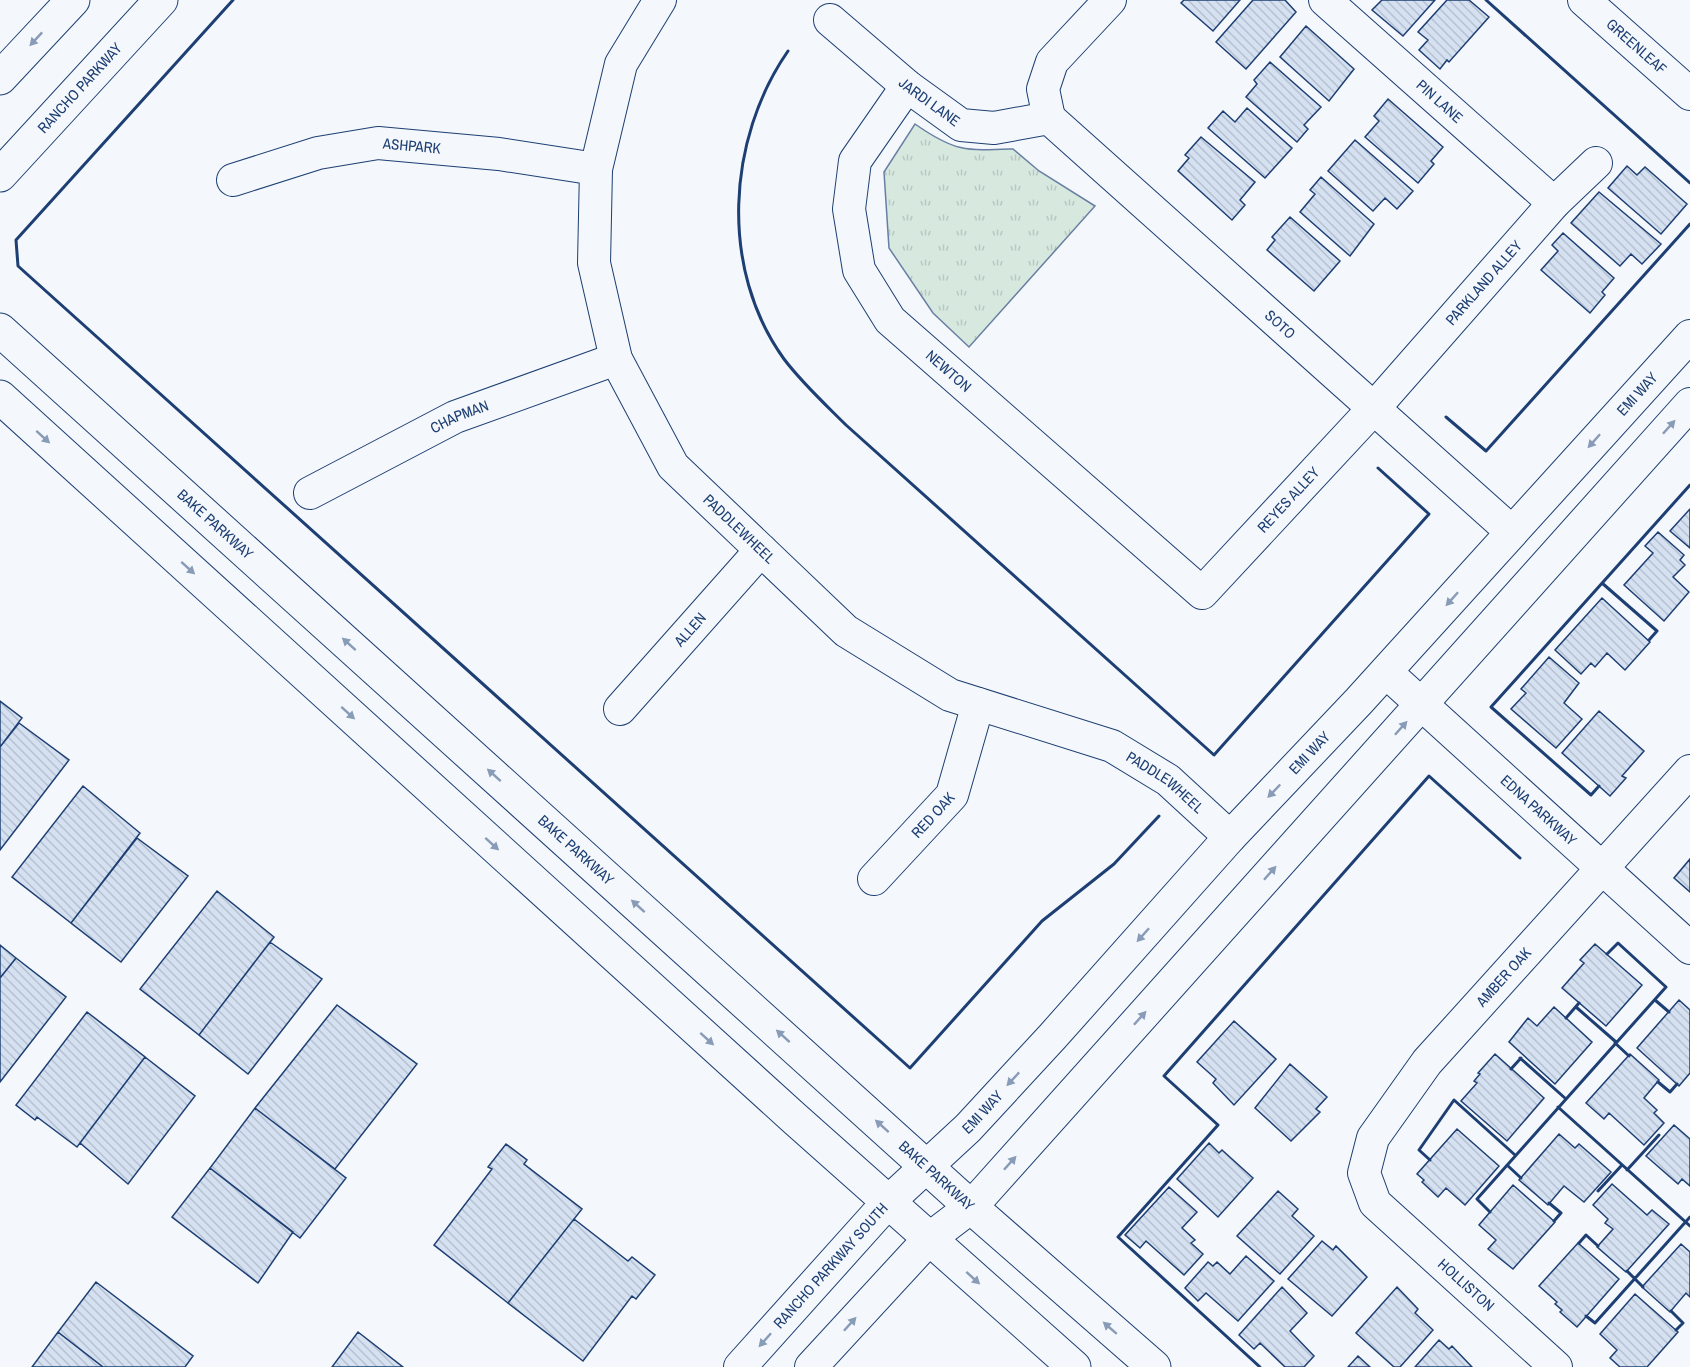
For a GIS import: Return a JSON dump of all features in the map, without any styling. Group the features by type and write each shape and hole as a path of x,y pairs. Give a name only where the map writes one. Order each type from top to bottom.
{"main road":[{"path":"0,78 73,0"},
{"path":"127,37 143,0"},
{"name":"RANCHO PARKWAY","path":"0,176 161,0"},
{"name":"BAKE PARKWAY","path":"0,330 971,1207 1154,1367"},
{"path":"0,397 888,1202 1074,1367"}],"street":[{"name":"PADDLEWHEEL","path":"660,0 621,64 596,169 594,263 616,359 674,466 846,631 950,695 1112,746 1168,780 1230,837"},
{"path":"1049,118 1043,89 1052,62 1110,0"},
{"name":"PIN LANE","path":"1325,0 1554,203"},
{"name":"GREENLEAF","path":"1584,0 1684,77"},
{"name":"JARDI LANE","path":"830,20 908,86 961,125 994,128 1049,118"},
{"name":"NEWTON","path":"908,86 855,161 849,209 860,270 890,320 1202,593"},
{"name":"SOTO","path":"1049,118 1375,407 1512,532"},
{"name":"ASHPARK","path":"233,180 318,153 378,143 500,154 596,169"},
{"name":"PARKLAND ALLEY","path":"1375,407 1554,203 1596,162"},
{"name":"EMI WAY","path":"925,1165 968,1128 1053,1036 1230,837 1386,672 1690,336"},
{"name":"CHAPMAN","path":"310,493 455,417 616,359"},
{"path":"811,1367 930,1239 971,1207 1690,404"},
{"name":"REYES ALLEY","path":"1202,593 1375,407"},
{"name":"ALLEN","path":"620,709 761,550"},
{"name":"EDNA PARKWAY","path":"1386,672 1690,948"},
{"name":"RED OAK","path":"874,879 952,795 978,704"},
{"name":"AMBER OAK","path":"1375,1203 1364,1173 1373,1138 1427,1062 1690,771"},
{"name":"RANCHO PARKWAY SOUTH","path":"740,1367 888,1202 925,1165"},
{"name":"HOLLISTON","path":"1375,1203 1556,1367"}],"green space":[{"path":"915,124 941,140 961,148 1013,149 1039,171 1095,206 969,347 933,313 889,248 884,172"}],"building":[{"path":"1184,0 1240,0 1213,31 1181,3"},
{"path":"1253,0 1285,0 1296,12 1246,69 1216,42"},
{"path":"1382,0 1435,0 1403,36 1372,10"},
{"path":"1447,0 1469,0 1489,17 1440,69 1419,50 1428,40 1418,32"},
{"path":"1306,26 1354,69 1329,101 1280,57"},
{"path":"1270,62 1321,107 1304,125 1308,129 1297,142 1246,97 1257,84 1254,80"},
{"path":"1388,99 1443,147 1431,161 1434,164 1418,183 1365,137 1379,121 1374,116"},
{"path":"1247,108 1292,148 1265,178 1208,128 1223,111 1235,122"},
{"path":"1201,137 1255,182 1240,200 1245,205 1232,220 1178,171 1189,158 1185,155"},
{"path":"1355,140 1413,191 1397,209 1385,198 1373,211 1328,171"},
{"path":"1627,166 1637,175 1645,167 1687,204 1661,234 1608,188"},
{"path":"1321,177 1374,224 1350,256 1300,212 1315,194 1310,190"},
{"path":"1599,192 1661,244 1642,264 1631,254 1620,266 1571,223"},
{"path":"1290,217 1340,261 1314,291 1267,250 1275,240 1272,237"},
{"path":"1563,233 1614,278 1602,292 1605,295 1590,313 1541,270 1558,251 1552,245"},
{"path":"1690,509 1690,548 1670,531"},
{"path":"1658,532 1684,555 1680,560 1685,565 1673,577 1689,592 1664,621 1624,585 1653,553 1645,546"},
{"path":"1602,598 1650,642 1625,670 1607,653 1595,667 1591,663 1581,674 1555,650"},
{"path":"1549,657 1579,683 1564,703 1582,719 1556,748 1511,709 1526,693 1521,689"},
{"path":"0,701 22,718 0,747"},
{"path":"1599,711 1644,751 1622,776 1626,778 1610,796 1562,753"},
{"path":"19,723 69,760 0,850 0,747"},
{"path":"83,786 140,833 71,923 12,877"},
{"path":"137,838 188,876 121,962 71,923"},
{"path":"1690,859 1690,892 1674,878"},
{"path":"217,891 274,937 199,1035 140,989"},
{"path":"270,942 322,979 248,1074 199,1035"},
{"path":"1595,944 1642,985 1606,1026 1562,988 1584,963 1580,960"},
{"path":"0,945 16,958 0,978"},
{"path":"16,958 66,997 0,1082 0,978"},
{"path":"1679,1000 1690,1010 1690,1073 1679,1086 1637,1048"},
{"path":"337,1005 417,1064 335,1169 255,1108"},
{"path":"1554,1007 1592,1042 1555,1084 1509,1042 1528,1018 1537,1026"},
{"path":"87,1012 145,1057 77,1147 37,1117 35,1120 16,1105"},
{"path":"1234,1021 1276,1059 1234,1105 1213,1083 1216,1079 1197,1062"},
{"path":"1495,1054 1544,1098 1507,1141 1461,1101 1477,1083 1474,1081 1480,1074 1478,1073"},
{"path":"1630,1054 1659,1080 1644,1098 1657,1110 1654,1113 1664,1123 1644,1145 1609,1113 1604,1119 1586,1103"},
{"path":"145,1057 195,1096 128,1184 80,1143"},
{"path":"1290,1064 1327,1097 1316,1109 1320,1112 1291,1141 1255,1108"},
{"path":"255,1108 346,1178 300,1238 210,1168"},
{"path":"1674,1125 1690,1139 1690,1186 1682,1179 1678,1184 1646,1156"},
{"path":"1457,1129 1499,1166 1465,1205 1446,1188 1438,1197 1417,1174"},
{"path":"1559,1134 1575,1148 1579,1144 1611,1172 1584,1202 1564,1186 1548,1205 1519,1180"},
{"path":"1209,1143 1219,1153 1222,1150 1253,1178 1218,1217 1177,1179"},
{"path":"506,1144 527,1160 524,1164 582,1209 508,1303 434,1245 492,1169 488,1167"},
{"path":"210,1168 293,1232 258,1283 172,1217"},
{"path":"1612,1184 1647,1215 1652,1210 1669,1224 1626,1272 1597,1247 1613,1229 1605,1223 1608,1219 1593,1205"},
{"path":"1513,1185 1555,1222 1513,1269 1488,1249 1496,1240 1479,1225"},
{"path":"1169,1187 1197,1212 1182,1228 1195,1240 1191,1243 1203,1254 1184,1275 1146,1241 1140,1248 1125,1235"},
{"path":"1278,1191 1298,1209 1292,1216 1314,1236 1280,1274 1237,1236"},
{"path":"574,1219 628,1261 632,1257 655,1275 636,1299 632,1296 583,1361 508,1303"},
{"path":"1322,1241 1333,1250 1336,1246 1367,1277 1332,1316 1288,1279"},
{"path":"1578,1243 1619,1279 1577,1327 1560,1312 1562,1310 1555,1304 1557,1302 1539,1286"},
{"path":"1681,1244 1690,1252 1690,1297 1686,1293 1670,1312 1642,1287"},
{"path":"1246,1256 1274,1281 1238,1321 1206,1293 1198,1301 1185,1288 1208,1262 1213,1266 1217,1262 1230,1274"},
{"path":"96,1282 193,1356 185,1367 103,1367 58,1332"},
{"path":"1282,1287 1307,1313 1290,1331 1314,1356 1304,1367 1285,1367 1260,1343 1254,1349 1239,1335"},
{"path":"1397,1287 1418,1309 1415,1313 1433,1330 1400,1367 1394,1367 1356,1333"},
{"path":"1635,1294 1678,1332 1647,1367 1620,1367 1610,1358 1617,1350 1600,1334"},
{"path":"58,1332 103,1367 32,1367"},
{"path":"358,1332 403,1367 332,1367"},
{"path":"1439,1340 1449,1349 1452,1346 1472,1367 1415,1367"},
{"path":"1358,1356 1370,1367 1348,1367"}],"wall":[{"path":"233,0 16,240 18,266 910,1068 1042,921 1114,864 1159,816"},
{"path":"1486,0 1690,183"},
{"path":"788,51 768,86 752,124 743,163 739,204 741,245 749,285 763,324 784,359 846,425 1214,755 1429,514 1378,468"},
{"path":"1446,417 1486,451 1690,224"},
{"path":"1599,786 1591,795 1491,707 1690,485"},
{"path":"1602,583 1657,631 1649,640"},
{"path":"1260,1367 1118,1237 1218,1125 1164,1076 1429,776 1520,858"},
{"path":"1490,1212 1477,1199 1666,987 1618,943 1607,954"},
{"path":"1655,1000 1669,1012"},
{"path":"1566,1018 1579,1003"},
{"path":"1576,1007 1616,1042"},
{"path":"1615,1043 1629,1056"},
{"path":"1520,1058 1566,1099"},
{"path":"1511,1069 1521,1058"},
{"path":"1658,1082 1670,1092 1677,1084"},
{"path":"1430,1160 1419,1150 1454,1100 1515,1155"},
{"path":"1558,1107 1690,1226"},
{"path":"1627,1170 1659,1135"},
{"path":"1507,1165 1521,1178"},
{"path":"1598,1191 1622,1165"},
{"path":"1549,1203 1561,1213 1554,1221"},
{"path":"1586,1316 1595,1323 1690,1217"},
{"path":"1579,1243 1586,1235 1598,1246"},
{"path":"1627,1271 1643,1287"},
{"path":"1671,1311 1683,1323 1676,1330"}]}
